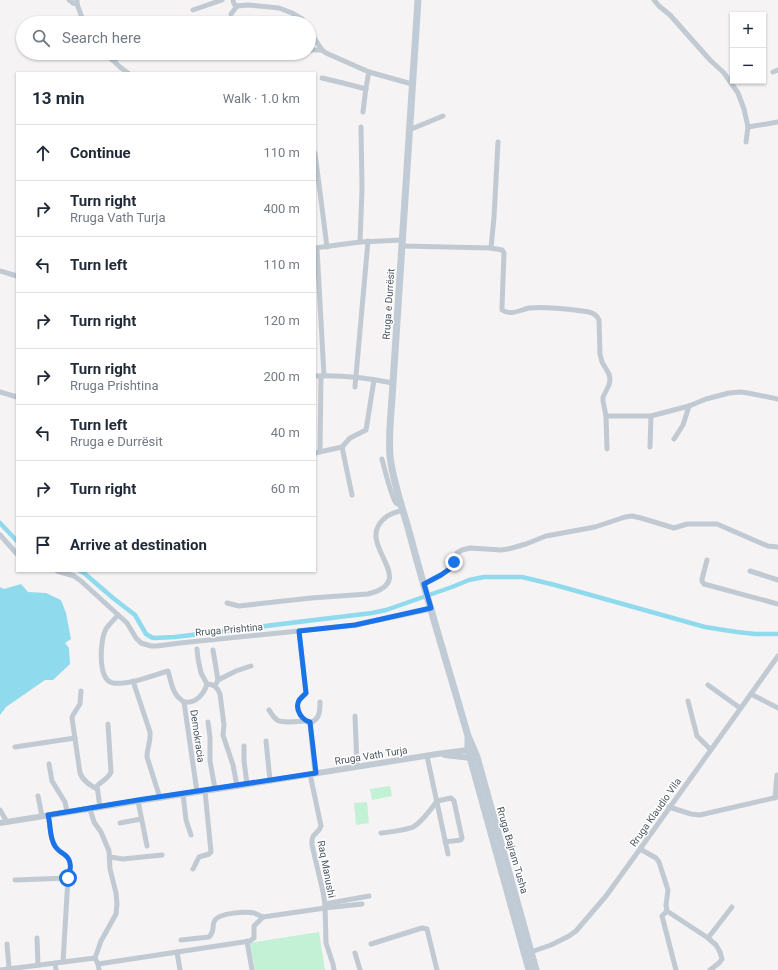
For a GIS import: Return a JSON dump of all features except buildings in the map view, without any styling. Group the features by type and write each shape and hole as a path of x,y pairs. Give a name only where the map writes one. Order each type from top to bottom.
{"main road":[{"name":"Rruga e Durrësit","path":"418,0 393,383 390,456 397,489 430,606"},
{"name":"Rruga Bajram Tusha","path":"430,606 468,736 528,953 536,970"},
{"name":"Rruga Bajram Tusha","path":"528,953 529,970"}],"street":[{"path":"69,0 73,3 77,2 82,16"},
{"path":"194,10 222,0"},
{"path":"233,0 234,4 237,6"},
{"path":"654,0 724,73 738,93 744,109 748,127 746,142"},
{"path":"231,14 237,6 248,5 280,8 297,16"},
{"path":"316,41 322,50"},
{"path":"316,50 322,50 369,72 412,84"},
{"path":"112,60 127,72"},
{"path":"363,112 369,72"},
{"path":"322,78 343,82 366,89"},
{"path":"409,130 443,116"},
{"path":"748,127 778,122"},
{"path":"360,242 362,189 361,127"},
{"path":"491,248 498,142"},
{"path":"316,161 327,247"},
{"path":"356,387 368,241"},
{"path":"374,380 367,428 365,431 350,438 342,447 318,453 322,376 316,248 368,241 402,242 502,250 504,253 502,310 505,312 516,312 529,308 545,308 583,311 597,316 599,320 600,354 610,379 609,385 603,397 606,416 607,449"},
{"path":"0,271 16,276"},
{"path":"316,376 357,377 393,383"},
{"path":"0,392 16,396"},
{"path":"606,416 651,416 729,393 740,392 778,399"},
{"path":"674,439 683,425 689,406"},
{"path":"650,447 651,416"},
{"path":"342,447 352,495"},
{"path":"382,459 395,501 403,508"},
{"path":"228,603 239,606 310,598 368,594 383,588 389,581 390,577 376,538 377,529 387,516 403,508"},
{"path":"424,585 451,568 457,553 462,550 470,548 508,549 546,536 595,527 632,516 674,528 687,524 717,524 768,546 778,547"},
{"path":"0,535 16,553"},
{"path":"707,560 702,579 704,584 778,604"},
{"path":"750,571 778,580"},
{"name":"Rruga Prishtina","path":"60,572 81,581 127,623 136,638 141,643 151,646 355,625 430,606"},
{"path":"118,616 105,630 101,645 101,663 108,681 133,681 168,671 173,690 178,698 184,702"},
{"path":"299,631 306,694 299,701 298,707 301,716 308,722 313,774"},
{"path":"197,649 201,673 207,684 212,684 219,691 224,725 223,735 233,765 237,786"},
{"path":"213,650 218,680 215,686"},
{"name":"Rruga Klaudio Vila","path":"528,953 551,945 576,931 606,896 778,656"},
{"path":"218,680 236,671 251,666"},
{"path":"133,681 150,732 147,757 160,798"},
{"name":"Demokracia","path":"197,792 184,702 196,700 204,691 207,684"},
{"path":"708,685 740,708"},
{"path":"81,691 80,704 72,715 75,738 81,775 86,783 97,790"},
{"path":"751,694 778,708"},
{"path":"688,701 697,736 711,750"},
{"path":"269,710 273,717 283,722 308,722 314,721 319,715 320,702"},
{"path":"355,716 357,768"},
{"path":"208,722 210,737 210,761 216,789"},
{"path":"100,807 97,786 107,778 111,772 108,724"},
{"path":"15,747 75,738"},
{"path":"266,741 270,780"},
{"path":"244,746 247,784"},
{"name":"Rruga Vath Turja","path":"0,823 138,800 160,798 270,780 357,768 437,754 473,754"},
{"path":"428,756 448,854"},
{"path":"49,764 52,781 65,802 67,812"},
{"name":"Raq Manushi","path":"313,774 321,826 318,832 313,835 312,845 323,892 326,943 334,970"},
{"path":"669,807 691,814 700,815 777,798 777,774"},
{"path":"193,869 199,857 212,852 205,791"},
{"path":"183,794 186,820 191,835"},
{"path":"38,796 55,846 70,862 71,870 68,878 63,962"},
{"path":"381,833 412,827 417,824 437,801 451,798 453,799 462,837 460,840 445,842"},
{"path":"138,800 147,846"},
{"path":"90,809 94,822 108,846 110,869 117,904 116,914 101,941 95,958 99,967 177,952 253,940 254,926 263,917 325,906 369,896"},
{"path":"0,810 7,822"},
{"path":"120,823 141,819"},
{"path":"640,849 656,858 659,862 668,890 666,905 667,911 716,945 722,959 721,962 710,970"},
{"path":"110,856 113,858 123,859 162,855"},
{"path":"15,880 68,878"},
{"path":"325,906 362,904"},
{"path":"708,938 732,907"},
{"path":"667,911 662,916 676,970"},
{"path":"181,940 210,937 214,930 214,920 219,916 241,912 255,913 263,917"},
{"path":"371,944 422,928 427,929 437,970"},
{"path":"37,938 38,965"},
{"path":"247,941 252,970"},
{"path":"7,944 9,968"},
{"path":"177,952 180,970"},
{"path":"355,953 360,970"},
{"path":"0,970 9,968 20,969 38,965 95,958"},
{"path":"55,963 56,970"}],"green space":[{"path":"390,786 392,796 372,800 370,789"},
{"path":"367,802 369,823 356,825 354,803"},
{"path":"319,932 325,970 255,970 250,943"}],"water":[{"path":"21,584 28,592 46,593 61,600 66,613 71,639 65,643 69,648 70,664 53,680 45,680 6,707 0,715 0,587 4,589"}],"waterway":[{"path":"0,523 16,540"},
{"path":"82,572 135,615 146,634 154,638 175,637 372,613 386,610 469,580 484,577 522,577 705,627 755,634 778,634"}],"route":[{"path":"68,878 71,870 70,862 55,846 51,836 48,815 316,773 310,722 304,720 299,713 298,707 300,699 306,694 299,631 355,625 431,608 424,584 451,568 454,562"}]}
